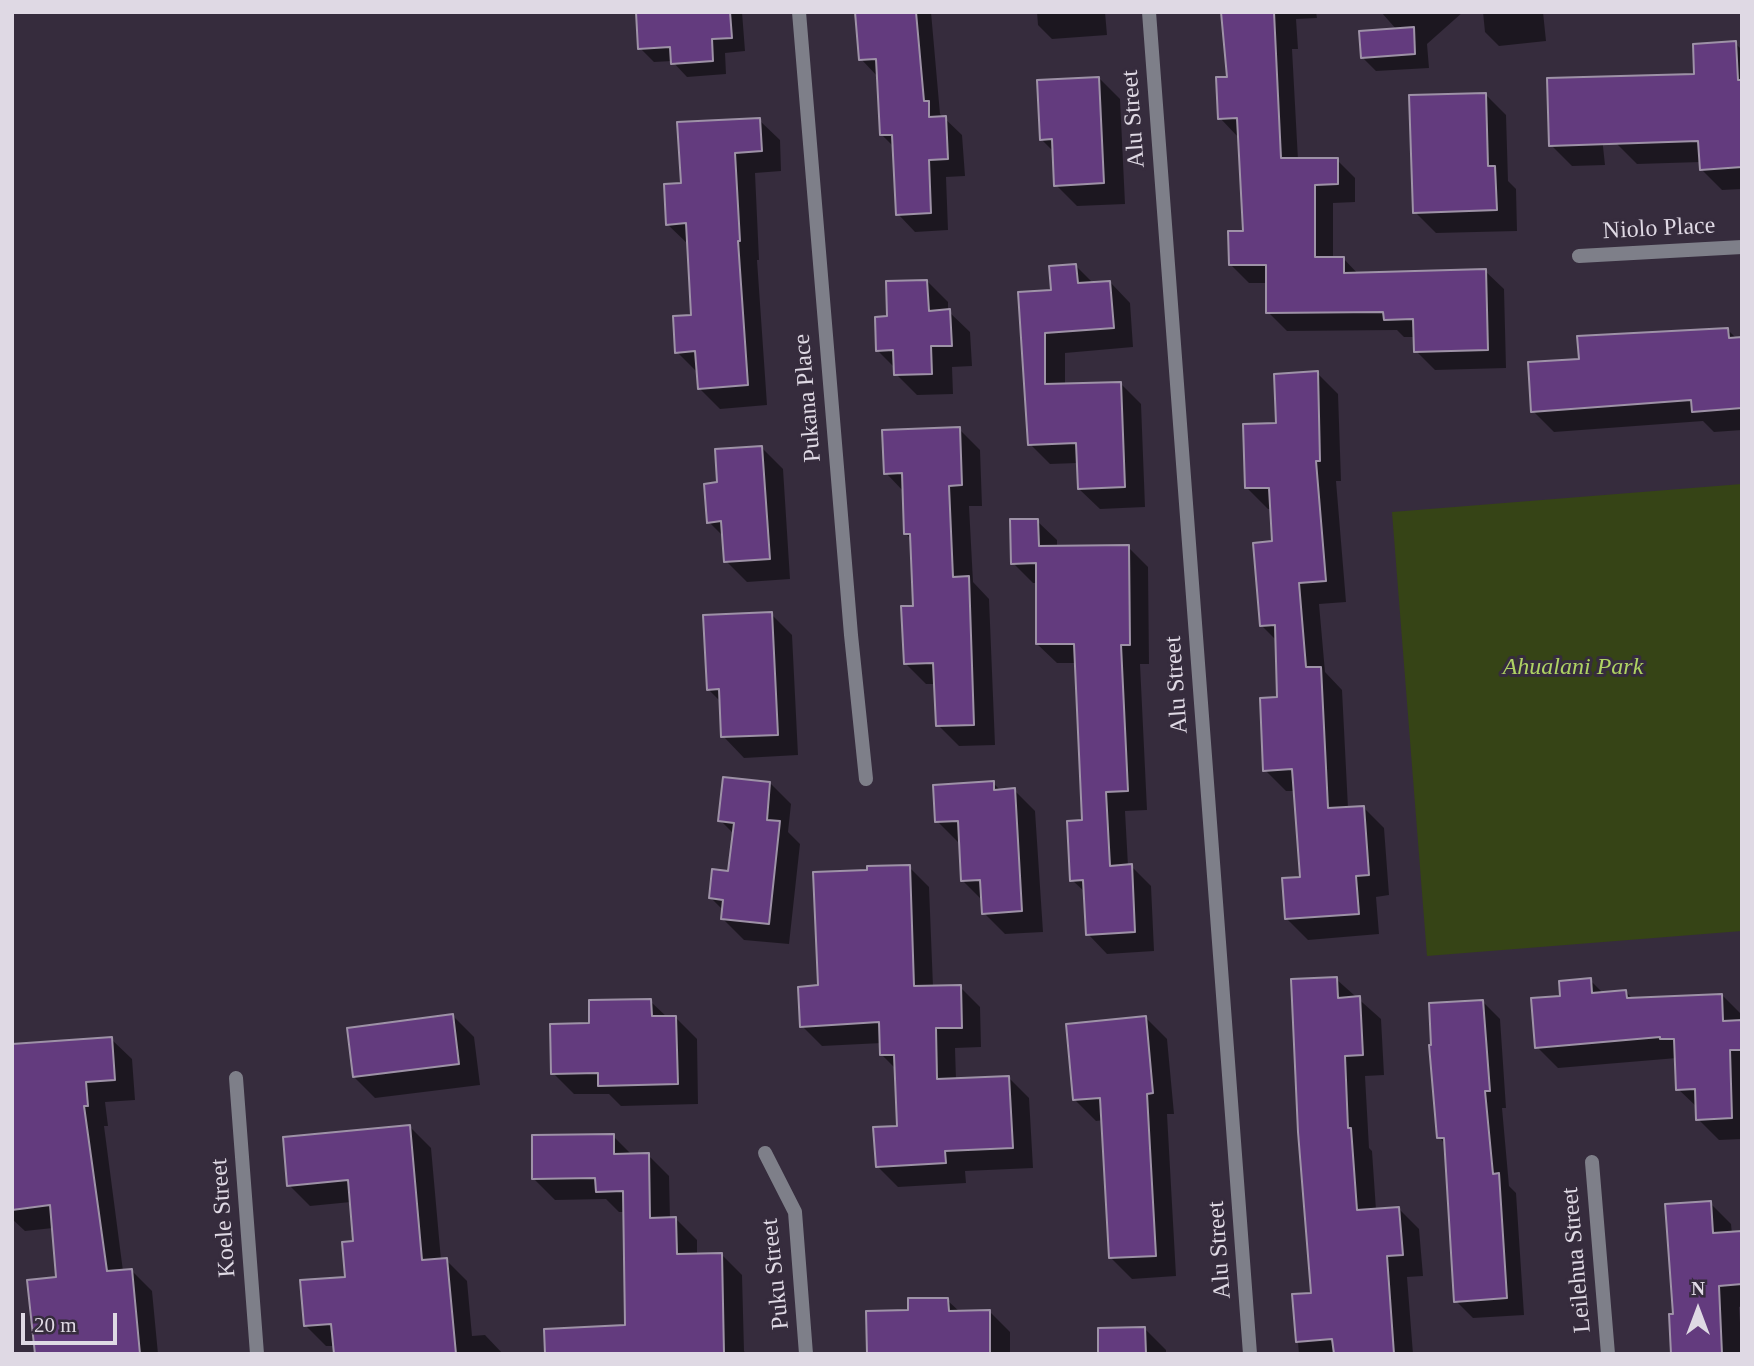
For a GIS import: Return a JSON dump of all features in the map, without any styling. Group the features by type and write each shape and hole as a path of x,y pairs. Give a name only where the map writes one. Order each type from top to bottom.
{"street":[{"name":"Pukana Place","path":"799,12 851,635 866,779"},
{"name":"Alu Street","path":"1149,12 1250,1354"},
{"name":"Niolo Place","path":"1579,256 1742,247"},
{"name":"Koele Street","path":"236,1078 257,1354"},
{"name":"Puku Street","path":"765,1153 795,1212 806,1354"},
{"name":"Leilehua Street","path":"1592,1162 1608,1354"}],"green space":[{"name":"Ahualani Park","path":"1742,484 1742,931 1427,956 1392,512"}],"building":[{"path":"636,12 730,12 732,38 712,39 713,61 671,64 670,47 638,49"},
{"path":"855,12 916,12 924,101 929,101 929,117 946,116 948,159 929,160 931,213 896,215 892,135 880,135 876,59 859,60"},
{"path":"1221,12 1274,12 1281,158 1338,158 1338,184 1315,185 1315,257 1344,257 1344,273 1486,269 1488,350 1414,352 1413,319 1384,320 1383,312 1266,313 1266,265 1229,265 1228,231 1243,231 1237,118 1218,119 1216,77 1227,77"},
{"path":"1414,27 1415,54 1361,58 1359,31"},
{"path":"1736,41 1738,80 1742,80 1742,167 1700,170 1698,141 1549,146 1547,78 1694,74 1693,44"},
{"path":"1099,77 1104,183 1054,186 1052,139 1040,140 1037,80"},
{"path":"1486,93 1488,166 1495,166 1497,210 1413,213 1409,95"},
{"path":"760,118 762,151 735,153 748,385 698,389 695,351 675,353 673,316 691,315 686,223 666,225 664,184 681,183 677,122"},
{"path":"1076,264 1078,283 1110,281 1114,328 1045,333 1045,384 1121,382 1125,487 1078,489 1076,443 1028,445 1018,292 1051,290 1049,266"},
{"path":"927,280 929,311 950,309 952,346 931,346 932,374 894,375 893,350 876,351 875,317 887,316 886,281"},
{"path":"1728,328 1729,338 1742,337 1742,408 1692,412 1691,400 1531,412 1528,362 1579,359 1577,336"},
{"path":"1318,371 1320,461 1316,461 1326,581 1299,583 1306,667 1321,667 1328,808 1364,806 1369,875 1356,876 1359,914 1285,919 1282,878 1300,877 1292,769 1263,771 1260,698 1277,697 1275,625 1260,626 1253,543 1272,541 1269,488 1245,488 1243,424 1276,423 1274,374"},
{"path":"960,427 962,485 949,486 953,577 969,576 974,725 936,726 933,663 904,664 901,606 913,606 910,534 904,534 902,473 884,474 882,430"},
{"path":"762,446 770,559 724,562 721,521 707,523 704,484 717,482 715,449"},
{"path":"1010,519 1038,519 1039,546 1129,545 1130,645 1121,645 1128,791 1106,792 1110,866 1132,864 1135,932 1086,935 1083,880 1070,881 1067,821 1082,820 1074,644 1036,644 1036,563 1011,564"},
{"path":"772,612 778,735 721,737 719,689 707,690 703,615"},
{"path":"723,777 770,782 767,820 780,821 769,924 721,919 723,900 709,898 712,869 728,871 734,823 718,821"},
{"path":"994,781 994,790 1015,788 1022,911 982,914 980,880 961,881 958,821 935,822 933,785"},
{"path":"910,865 914,986 961,985 962,1028 936,1028 937,1079 1009,1076 1013,1148 945,1151 946,1163 876,1167 873,1127 897,1126 894,1055 880,1055 879,1022 800,1027 798,987 818,985 813,872"},
{"path":"1337,977 1338,998 1360,996 1363,1055 1345,1056 1348,1128 1351,1128 1357,1210 1399,1207 1403,1255 1387,1256 1394,1354 1334,1354 1332,1339 1296,1342 1292,1294 1311,1293 1298,1132 1291,979"},
{"path":"1591,978 1592,993 1626,990 1627,998 1722,994 1723,1021 1742,1020 1742,1050 1730,1050 1732,1118 1696,1120 1695,1089 1676,1090 1674,1039 1660,1037 1535,1048 1531,998 1560,996 1559,981"},
{"path":"651,999 652,1016 676,1016 678,1084 598,1086 598,1073 551,1074 550,1024 589,1023 589,1000"},
{"path":"1483,1000 1490,1091 1485,1091 1493,1174 1499,1173 1507,1298 1454,1302 1444,1138 1437,1138 1429,1045 1429,1003"},
{"path":"453,1014 459,1064 353,1077 347,1028"},
{"path":"1146,1016 1153,1093 1147,1094 1156,1256 1109,1258 1100,1098 1073,1100 1066,1024"},
{"path":"112,1037 115,1080 86,1082 88,1106 84,1106 107,1271 132,1269 140,1354 35,1354 27,1280 56,1277 50,1205 12,1210 12,1044"},
{"path":"410,1125 422,1260 447,1258 456,1354 334,1354 331,1324 304,1326 300,1280 345,1277 342,1242 353,1241 348,1180 287,1186 283,1137"},
{"path":"614,1134 614,1154 649,1153 650,1218 676,1217 677,1254 722,1253 724,1354 545,1354 544,1329 625,1325 623,1191 596,1192 595,1178 532,1179 532,1135"},
{"path":"1711,1201 1713,1233 1742,1231 1742,1284 1719,1286 1722,1354 1671,1354 1669,1314 1673,1314 1665,1204"},
{"path":"908,1298 948,1298 949,1311 990,1310 990,1354 867,1354 866,1311 908,1310"},
{"path":"1145,1327 1146,1354 1098,1354 1098,1328"}]}
